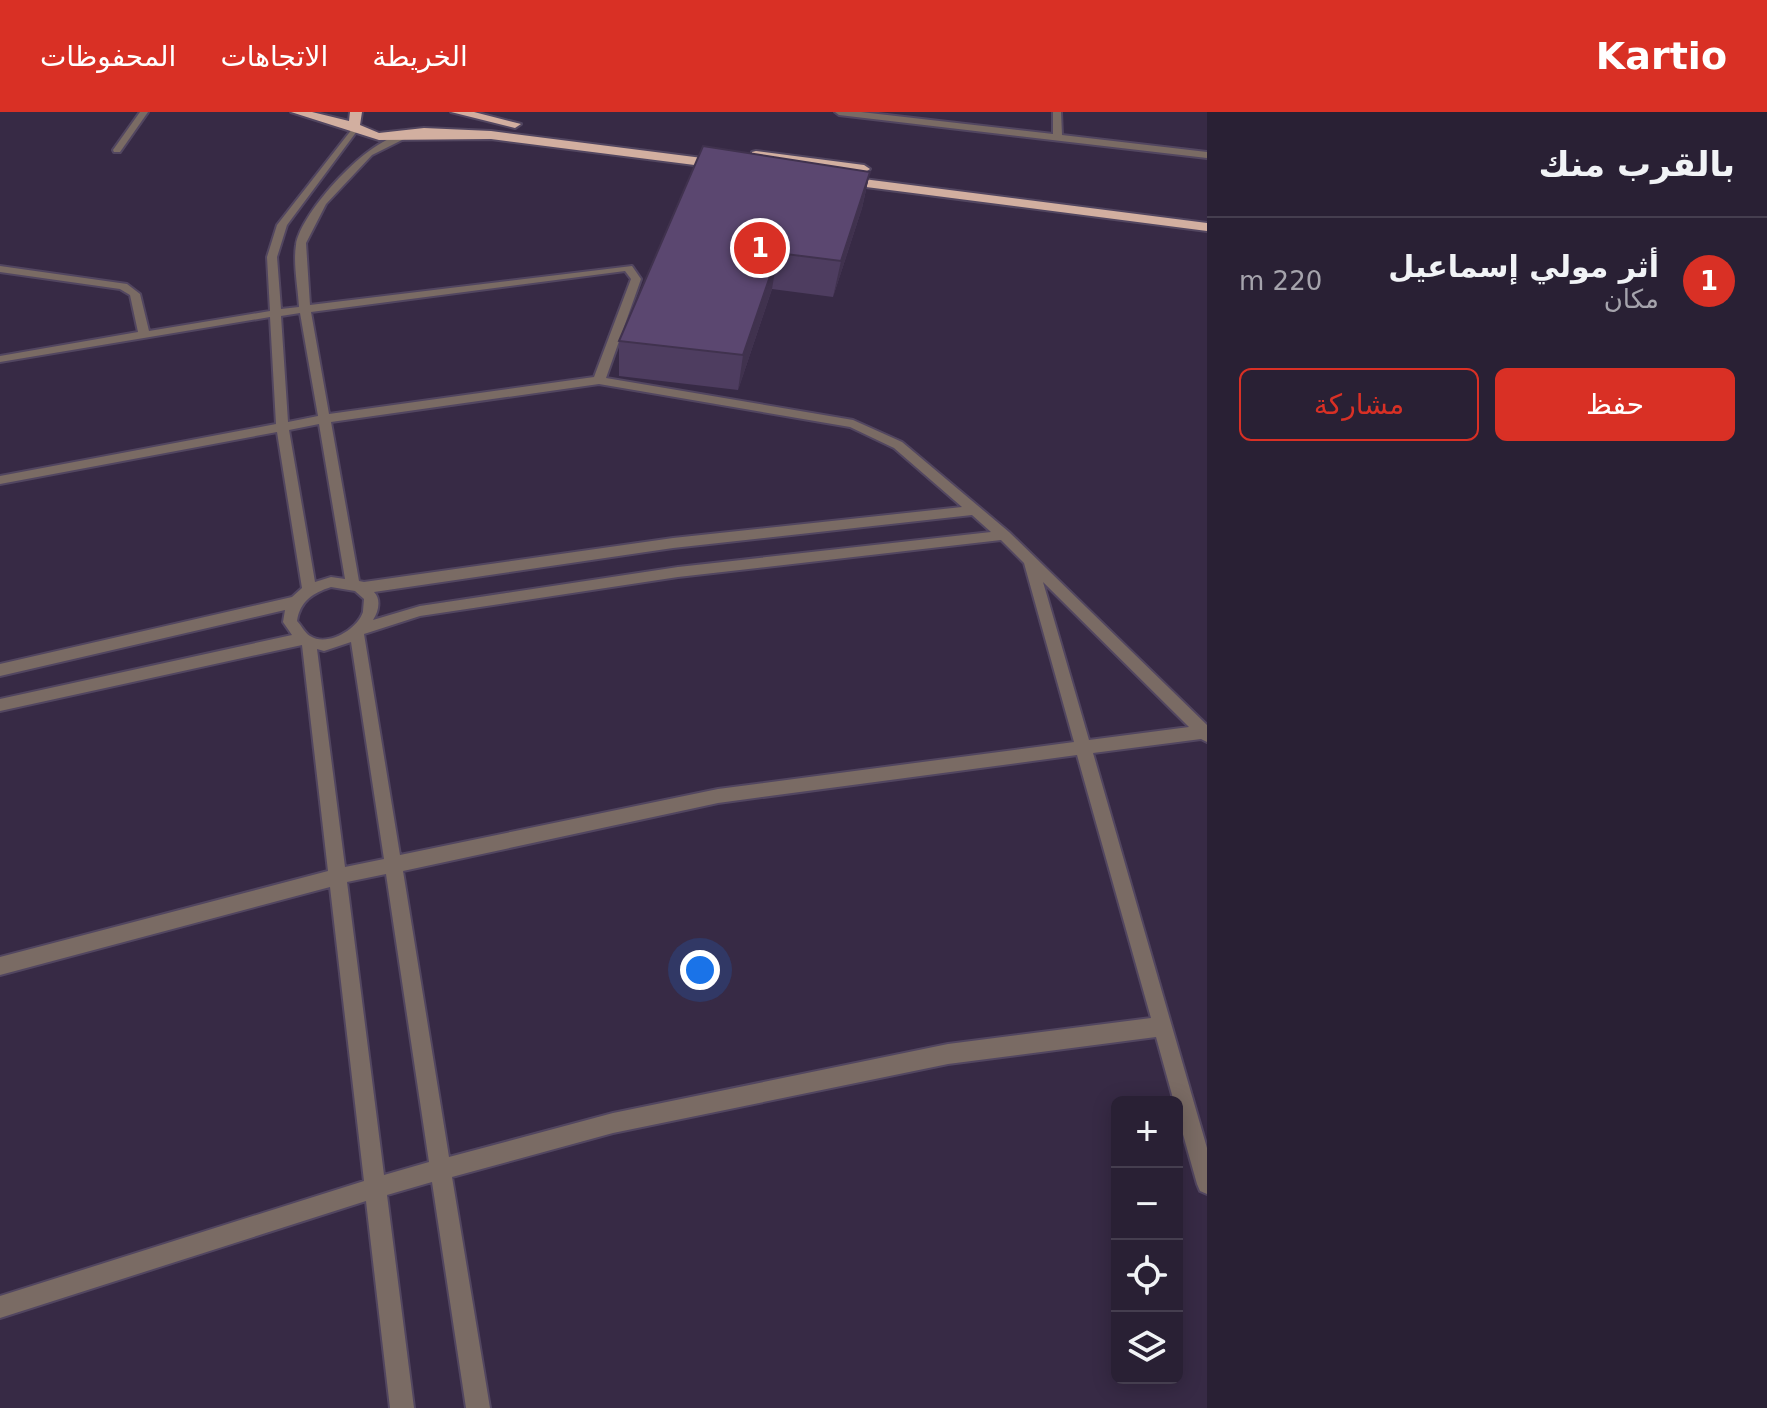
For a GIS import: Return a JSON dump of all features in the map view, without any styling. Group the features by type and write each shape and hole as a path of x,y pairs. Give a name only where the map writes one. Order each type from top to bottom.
{"highway":[{"path":"297,112 355,122 374,136 491,135 1207,227"},
{"path":"407,136 446,114 1207,212"}],"street":[{"path":"839,112 1207,155"},
{"path":"1057,112 1058,138"},
{"path":"309,589 282,426 272,257 282,225 355,122"},
{"path":"407,136 369,153 322,203 301,243 305,309 357,586 372,602 373,610 360,631 478,1408"},
{"path":"282,225 308,226"},
{"path":"0,359 275,313 628,268 636,279 599,380"},
{"path":"0,269 123,286 135,294 144,333"},
{"path":"0,480 282,426 599,380 853,424 898,445 1004,535 1205,734"},
{"path":"0,670 295,602 309,589 331,582 357,586 673,543 975,510"},
{"path":"0,705 306,640 333,643 420,611 663,574 1004,535"},
{"path":"1030,558 1207,1184"},
{"path":"295,602 290,622 306,640 340,876 402,1408"},
{"path":"0,966 340,876 718,796 1205,734"},
{"path":"0,1307 440,1168 613,1123 948,1054 1164,1026"}],"lane":[{"path":"117,150 144,112"}],"building":[{"path":"703,146 870,172 841,261 778,253 743,355 619,341"}],"place":[{"name":"أثر مولي إسماعيل","path":"760,248"}]}
